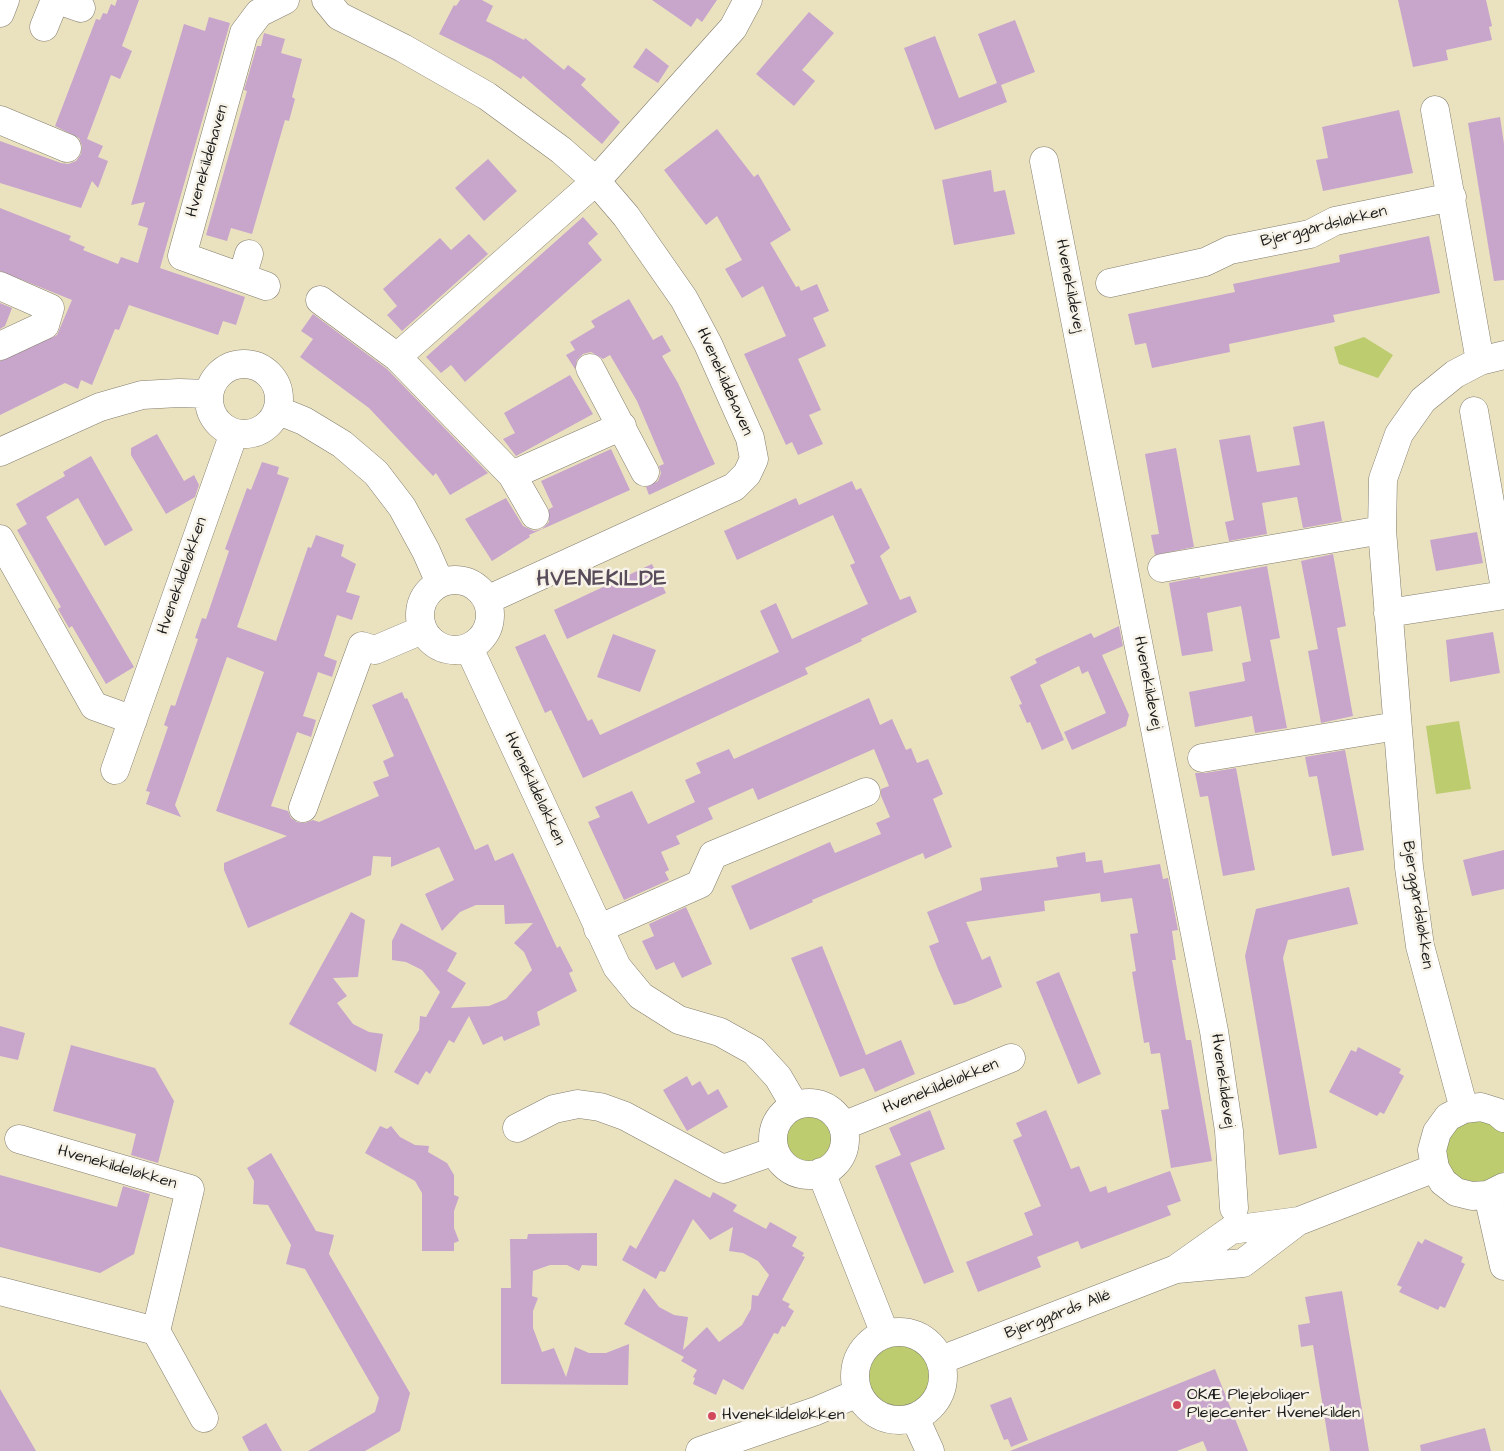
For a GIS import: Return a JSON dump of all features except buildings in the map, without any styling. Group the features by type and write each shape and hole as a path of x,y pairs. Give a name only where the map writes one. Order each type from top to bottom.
{"street":[{"path":"0,13 5,0"},
{"name":"Hvenekildehaven","path":"252,273 182,256 244,33 259,13 286,0"},
{"name":"Hvenekildehaven","path":"326,0 339,16 403,48 487,96 561,150 596,181 632,224 684,299 708,344 750,438 754,459 747,474 734,487 487,600"},
{"path":"397,357 596,181 733,28 748,0"},
{"path":"44,27 65,3"},
{"name":"Bjerggårdsløkken","path":"1435,110 1452,197 1492,358 1455,374 1423,400 1398,434 1383,479 1382,530 1408,856 1420,946 1464,1109"},
{"path":"0,120 67,148"},
{"name":"Hvenekildevej","path":"1044,161 1214,1031 1229,1131 1234,1208"},
{"name":"Bjerggårdsløkken","path":"1110,283 1205,262 1230,250 1310,234 1335,221 1452,197"},
{"path":"0,286 50,308 45,325 0,346"},
{"path":"320,300 397,357 512,475 535,515"},
{"path":"236,365 251,365 266,371 273,379 278,389 277,410 272,420 255,432 234,433 218,422 209,404 209,394 215,380 226,369 236,365"},
{"path":"590,368 646,472"},
{"path":"0,452 21,441 108,404 142,395 209,394"},
{"path":"277,410 304,421 342,444 376,473 402,507 426,551 440,583"},
{"path":"1474,412 1504,583"},
{"path":"512,475 622,426"},
{"name":"Hvenekildeløkken","path":"116,770 234,433"},
{"path":"1162,568 1382,530"},
{"path":"0,539 94,706 133,720"},
{"path":"451,580 472,584 481,591 487,600 490,611 488,628 479,642 469,648 453,650 437,646 422,630 419,620 423,598 430,589 440,583 451,580"},
{"path":"1388,613 1504,595"},
{"path":"303,808 362,646 376,650 422,630"},
{"name":"Hvenekildeløkken","path":"469,648 617,967 641,996 678,1020 720,1032 754,1051 778,1077 795,1106"},
{"path":"1202,758 1397,726"},
{"path":"598,929 700,884 714,855 866,792"},
{"name":"Hvenekildeløkken","path":"843,1126 1011,1058"},
{"path":"517,1128 554,1109 578,1104 600,1107 625,1116 723,1169 775,1151"},
{"path":"818,1104 828,1108 837,1116 843,1126 845,1137 839,1159 822,1172 810,1175 789,1169 775,1151 773,1140 778,1120 795,1106 818,1104"},
{"path":"1504,1118 1497,1112 1481,1108 1464,1109 1448,1118 1436,1132 1432,1150 1435,1168 1443,1182 1456,1192 1472,1196 1496,1191 1504,1266"},
{"name":"Hvenekildeløkken","path":"19,1139 190,1189 156,1331"},
{"name":"Bjerggårds Allé","path":"941,1360 1176,1269 1231,1230 1299,1221 1435,1168"},
{"path":"822,1172 885,1334"},
{"path":"0,1291 156,1331 204,1418"},
{"path":"898,1331 912,1333 924,1339 934,1348 941,1360 944,1374 942,1388 936,1401 927,1412 915,1418 901,1421 887,1420 875,1414 865,1405 858,1393 854,1379 856,1364 862,1351 872,1341 885,1334 898,1331"},
{"path":"700,1451 816,1411 858,1393"},
{"path":"915,1418 930,1451"}],"green space":[{"path":"1364,337 1393,355 1378,378 1339,364 1334,347"},
{"path":"1459,721 1471,789 1436,794 1426,726"},
{"path":"811,1114 825,1118 832,1125 836,1139 832,1153 825,1160 811,1164 797,1160 790,1153 786,1139 790,1125 797,1118"},
{"path":"1475,1118 1496,1125 1504,1132 1504,1171 1495,1181 1469,1186 1446,1166 1444,1142 1451,1131"},
{"path":"894,1343 906,1343 923,1352 930,1363 932,1375 930,1387 923,1398 906,1407 894,1407 882,1402 873,1393 868,1381 868,1369 873,1357 882,1348"}],"place":[{"name":"OKÆ Plejeboliger Plejecenter Hvenekilden","path":"1177,1405"},
{"name":"Hvenekildeløkken","path":"712,1416"}],"district":[{"name":"HVENEKILDE","path":"602,581"}]}
